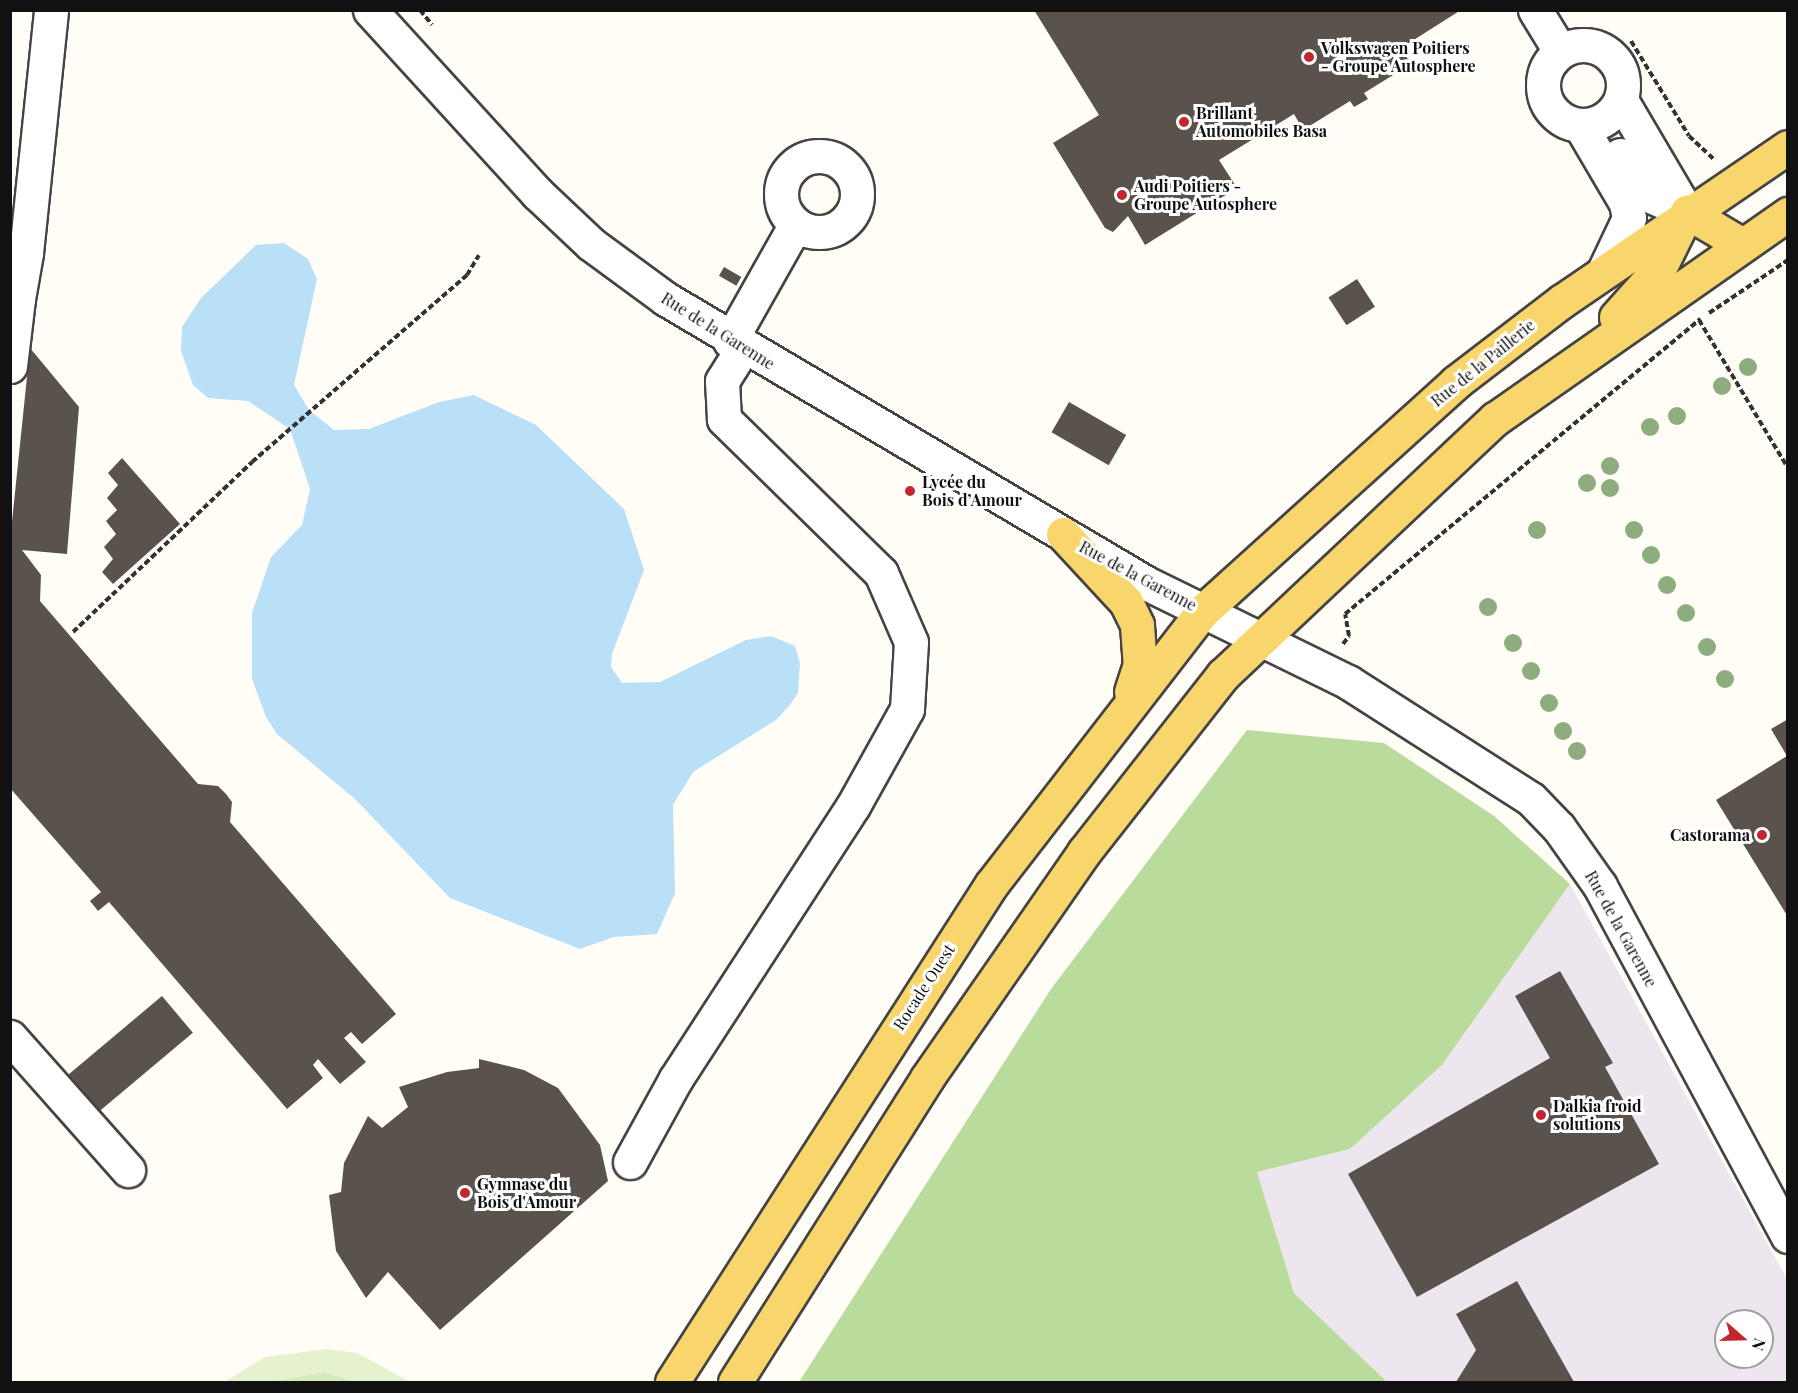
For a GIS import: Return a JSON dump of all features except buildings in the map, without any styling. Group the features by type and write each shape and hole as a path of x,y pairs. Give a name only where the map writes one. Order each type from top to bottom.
{"main road":[{"name":"Rue de la Paillerie","path":"1203,611 1456,382 1687,212 1788,147"},
{"path":"1594,344 1659,269 1687,212 1742,244"},
{"path":"735,1383 927,1078 1084,852 1257,638 1495,419 1594,344 1788,214"},
{"path":"1063,534 1126,602 1137,625 1140,664 1122,710"},
{"name":"Rocade Ouest","path":"672,1383 991,885 1122,710 1203,611"}],"street":[{"path":"10,366 14,305 51,10"},
{"name":"Rue de la Garenne","path":"370,10 591,244 736,345 1063,534 1203,611 1348,682 1479,762 1559,828 1600,886 1788,1236"},
{"path":"1535,10 1560,51"},
{"path":"1586,44 1610,54 1623,76 1621,100 1687,212 1648,195 1587,125 1557,116 1543,94 1545,70 1560,51 1586,44"},
{"path":"1587,125 1621,100"},
{"path":"1587,125 1626,203 1629,218 1604,271"},
{"path":"630,1162 675,1080 853,806 907,709 911,642 881,573 724,419 722,381 736,345 796,224"},
{"path":"10,1037 128,1170"}],"path":[{"path":"1631,41 1689,136 1718,162"},
{"path":"73,632 252,462 383,351 467,275 480,255"},
{"path":"1343,644 1349,636 1346,614 1699,320 1788,260"},
{"path":"1699,320 1788,468"}],"shaded area":[{"path":"1570,884 1787,1279 1787,1382 1387,1382 1294,1293 1257,1172 1350,1149 1442,1065"}],"green space":[{"path":"1247,730 1384,743 1494,816 1570,884 1442,1065 1350,1149 1257,1172 1294,1293 1387,1382 799,1382 1051,989"},
{"path":"327,1349 357,1353 411,1382 357,1382 325,1372 271,1382 224,1382 265,1357"},
{"path":"325,1372 357,1382 271,1382 288,1377"}],"water":[{"path":"284,243 308,259 317,279 294,385 309,410 334,430 369,429 439,402 474,395 536,425 624,509 644,570 612,654 611,667 622,683 660,682 746,640 771,636 795,646 800,663 798,693 789,706 776,720 693,772 673,805 675,893 657,934 614,937 580,949 450,898 355,799 277,734 266,717 252,679 252,613 271,557 302,525 310,489 290,429 248,401 208,398 193,385 181,351 182,327 201,298 256,245"}],"place":[{"name":"Volkswagen Poitiers - Groupe Autosphere","path":"1309,57"},
{"name":"Brillant Automobiles Basa","path":"1184,122"},
{"name":"Audi Poitiers - Groupe Autosphere","path":"1122,195"},
{"name":"Lycée du Bois d’Amour","path":"910,491"},
{"name":"Castorama","path":"1762,835"},
{"name":"Dalkia froid solutions","path":"1541,1115"},
{"name":"Gymnase du Bois d'Amour","path":"465,1193"}]}
